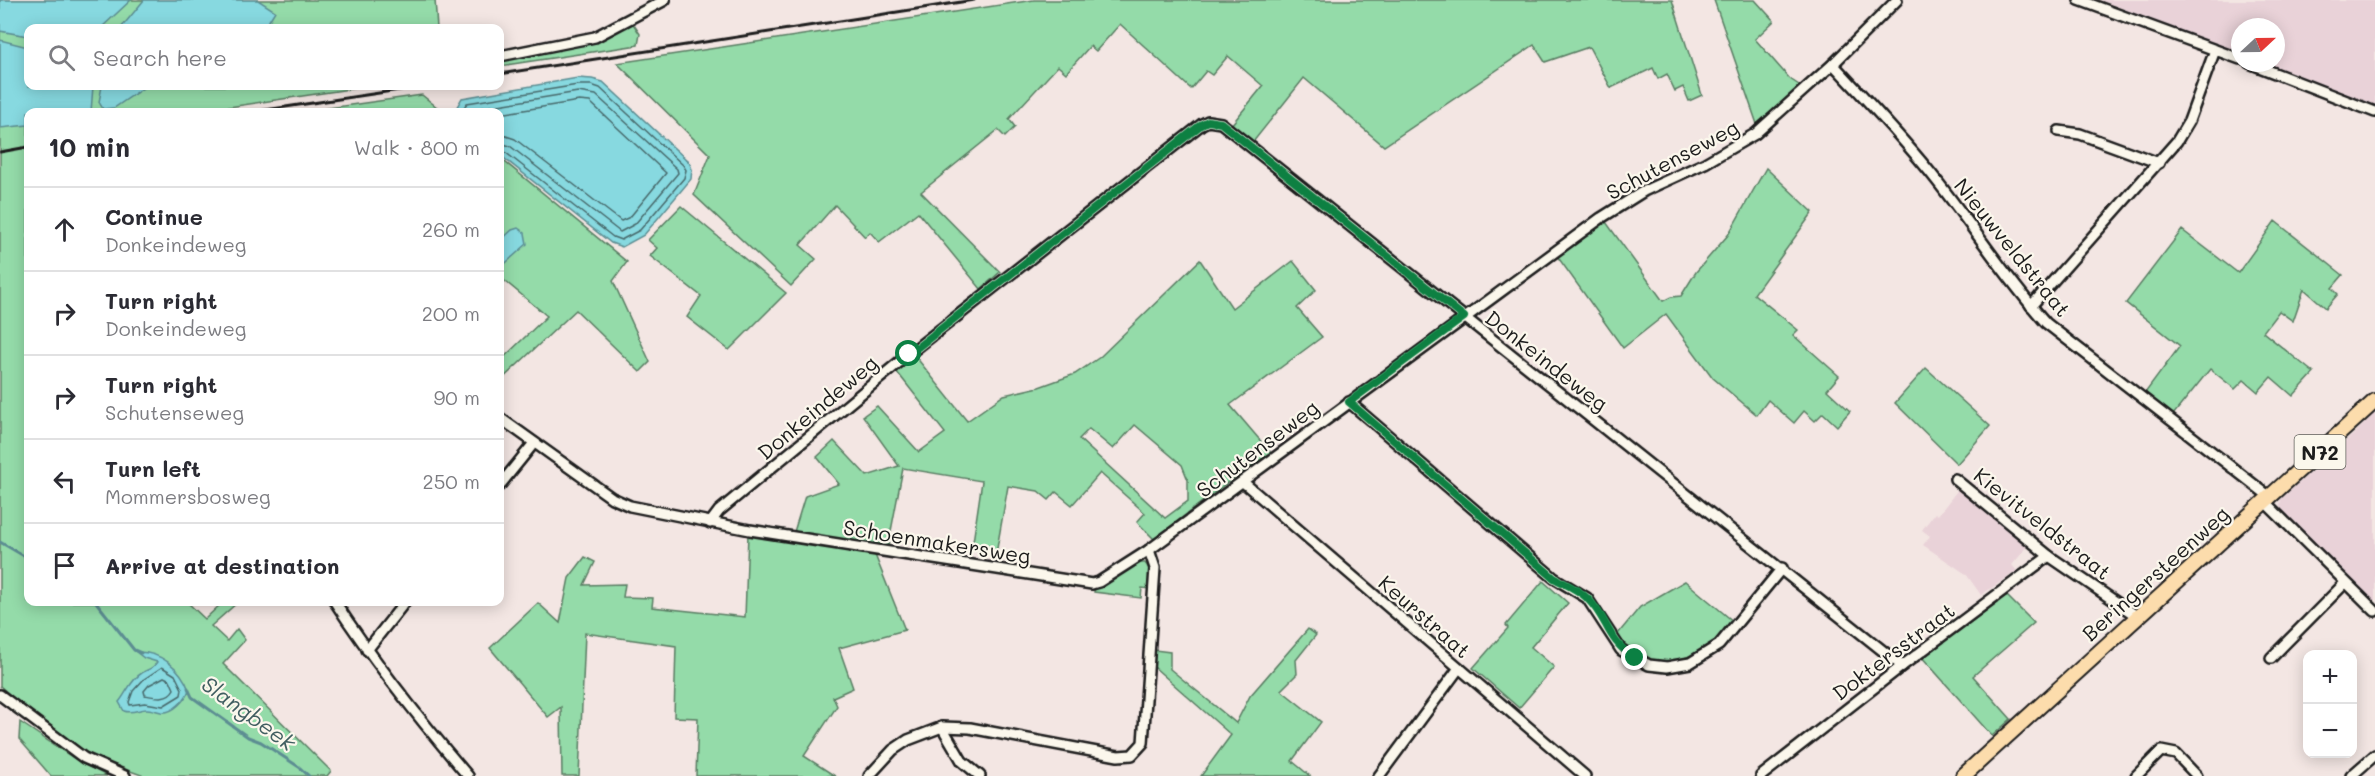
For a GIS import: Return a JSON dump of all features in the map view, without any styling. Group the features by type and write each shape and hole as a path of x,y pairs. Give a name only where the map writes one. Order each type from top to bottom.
{"main road":[{"name":"Beringersteenweg","path":"1963,776 2375,401"}],"street":[{"path":"504,55 595,37 665,0"},
{"name":"Schutenseweg","path":"1149,550 1601,218 1644,191 1741,144 1755,134 1833,64 1897,0"},
{"path":"2079,0 2231,56"},
{"path":"2031,306 2159,163 2189,121 2215,50"},
{"name":"Nieuwveldstraat","path":"1833,64 1930,172 2046,323 2267,500 2345,583 2375,611"},
{"path":"2272,72 2375,112"},
{"name":"Donkeindeweg","path":"710,523 728,504 909,354 1156,159 1208,121 1221,123 1782,568 1902,666"},
{"path":"2059,131 2080,134 2159,163"},
{"path":"1349,402 1554,578 1587,598 1621,650 1649,664 1679,666 1708,654 1728,635 1782,568"},
{"path":"504,421 612,498 630,506 710,523"},
{"path":"504,480 534,443"},
{"name":"Kievitveldstraat","path":"1955,479 2049,556 2138,617"},
{"name":"Keurstraat","path":"1243,482 1585,776"},
{"name":"Schoenmakersweg","path":"710,523 1092,584 1107,578 1149,550"},
{"path":"868,776 893,750 908,740 942,727 970,728 1118,756 1132,755 1143,743 1155,568 1149,550"},
{"name":"Doktersstraat","path":"1761,776 1902,666 2049,556"},
{"path":"2271,658 2345,583"},
{"path":"338,606 367,650 432,734 468,776"},
{"path":"367,650 402,606"},
{"path":"1379,776 1459,668"},
{"path":"0,695 84,758 125,776"},
{"path":"942,727 962,761 980,776"},
{"path":"2136,776 2161,751 2176,754 2197,776"},
{"path":"2351,776 2375,755"}],"shaded area":[{"path":"2100,0 2375,0 2375,105 2285,71 2285,18 2231,18 2231,50"},
{"path":"2375,412 2375,607 2287,518 2280,506 2281,499"},
{"path":"1960,487 2029,545 2012,565 2017,571 1981,595 1966,574 1923,545 1930,536 1922,530 1935,513 1938,515"}],"green space":[{"path":"0,0 435,0 437,24 24,24 24,90 343,90 222,108 24,108 24,606 191,606 205,619 219,606 234,606 211,626 227,641 237,629 245,640 223,664 331,771 327,776 144,776 84,754 54,733 0,686"},
{"path":"1034,0 1672,0 1702,95 1689,101 1683,87 1675,91 1667,74 1658,79 1653,68 1611,88 1589,47 1545,62 1534,45 1384,146 1304,78 1253,142 1232,124 1263,86 1228,56 1212,75 1206,71 1191,89 1120,24 1096,51 1090,46 1066,73 1058,66 1009,119 1015,127 1005,137 998,130 921,192 1000,272 981,289 918,212 879,242 870,232 865,237 835,205 800,245 816,259 791,286 694,195 710,155 617,63"},
{"path":"1714,0 1755,0 1774,21 1755,39 1790,79 1802,87 1758,127"},
{"path":"632,22 640,34 638,45 504,65 504,57 602,39"},
{"path":"422,95 438,108 329,108"},
{"path":"504,161 627,262 613,281 650,362 640,372 576,310 504,377 504,357 547,316 504,280"},
{"path":"1766,168 1813,212 1754,294 1798,330 1793,335 1839,376 1827,390 1850,411 1837,426 1823,413 1815,421 1804,411 1794,423 1768,400 1757,415 1713,378 1666,314 1623,348 1557,256 1606,222 1663,301 1681,296 1696,272 1728,235"},
{"path":"681,206 786,293 729,350 687,317 701,296 650,256 657,248 648,240"},
{"path":"2275,221 2343,275 2332,288 2338,294 2326,308 2304,289 2293,321 2279,311 2263,332 2314,373 2293,396 2271,377 2258,392 2244,380 2235,389 2210,369 2173,415 2145,393 2180,346 2126,303 2182,230 2238,273"},
{"path":"1200,260 1232,308 1293,261 1316,290 1297,308 1322,337 1230,405 1271,453 1236,476 1154,539 1137,522 1145,513 1100,473 1072,505 1056,492 1049,500 1038,491 1008,486 996,554 972,549 982,481 903,468 888,547 794,532 805,496 839,484 817,457 834,441 867,476 899,466 863,416 877,406 919,452 945,433 897,372 916,357 967,421 1004,395 1039,387 1075,374 1100,357","holes":["1135,425 1182,465 1188,480 1188,501 1165,518 1079,439 1089,429 1113,449"]},
{"path":"1926,368 1990,426 1957,464 1895,403"},
{"path":"748,534 875,555 905,630 839,648 853,688 833,697 837,706 804,756 835,776 696,776 698,718 674,717 676,646 585,633 579,776 562,776 561,707 548,717 490,648 538,603 560,623 569,578 585,557 595,562 584,585 625,584 623,597 653,598 652,607 745,617"},
{"path":"1139,563 1145,563 1151,578 1150,589 1142,588 1141,598 1094,592 1095,586"},
{"path":"1543,581 1568,603 1531,647 1554,667 1519,708 1473,668 1508,628 1506,625"},
{"path":"1685,581 1734,622 1721,635 1692,655 1677,660 1662,661 1646,658 1631,649 1617,635 1640,607"},
{"path":"2005,594 2034,623 1973,676 2011,719 1992,736 1921,656"},
{"path":"1308,629 1316,635 1296,660 1297,674 1281,690 1321,722 1292,761 1310,776 1201,776 1231,735 1154,667 1155,650 1170,652 1170,669 1236,723 1250,696"},
{"path":"20,722 78,761 107,776 51,776 19,739"}],"water":[{"path":"0,0 131,0 105,24 24,24 24,35 0,31"},
{"path":"144,0 258,0 275,11 267,24 124,24"},
{"path":"0,40 24,46 24,90 93,90 91,108 24,108 24,125 0,128"},
{"path":"578,78 603,82 689,162 692,169 691,179 644,235 622,247 611,243 504,158 504,108 456,108 462,98"},
{"path":"101,90 140,90 114,108 102,108 99,102"},
{"path":"518,228 525,233 527,244 504,264 504,237"},
{"path":"136,652 145,652 161,658 181,675 189,690 185,698 170,711 147,709 124,711 119,702 129,687 138,676 152,668 157,662 144,658"}],"waterway":[{"name":"Slangbeek","path":"0,542 24,556"},
{"name":"Slangbeek","path":"99,606 134,650 141,653"},
{"name":"Slangbeek","path":"188,688 192,697 248,737 261,742 299,767 309,776"}],"railway":[{"path":"504,73 974,0"},
{"path":"279,108 399,90"},
{"path":"0,152 24,148"}],"route":[{"path":"909,354 1202,124 1208,121 1221,123 1464,317 1349,402 1554,578 1587,598 1602,618 1613,640 1621,650 1635,658"}]}
